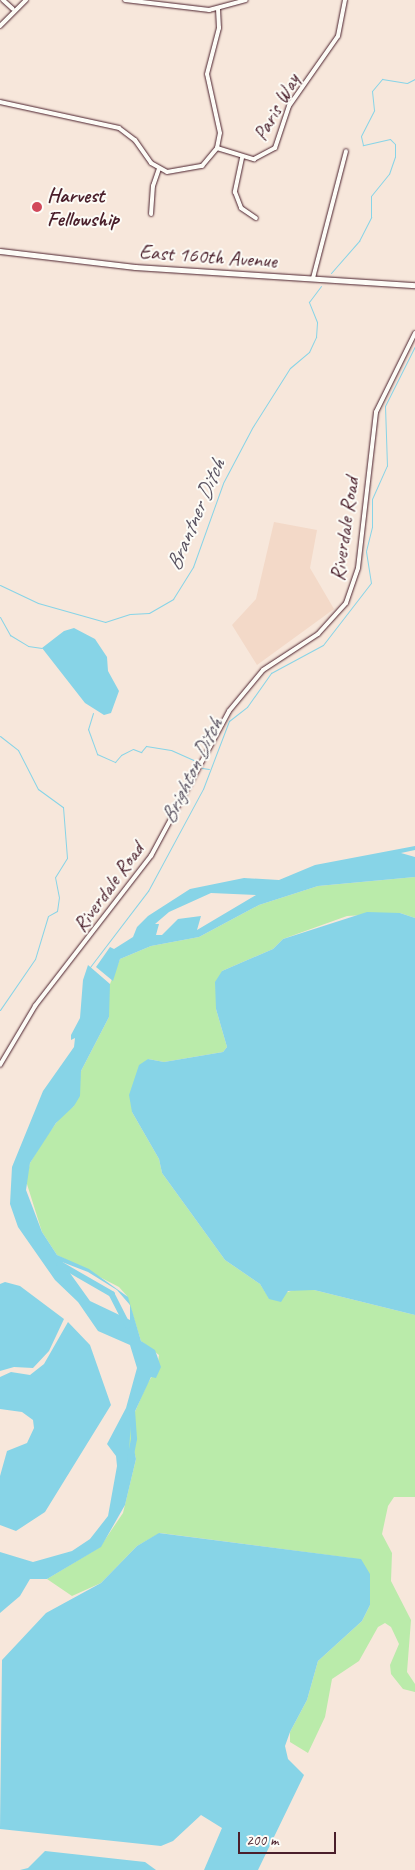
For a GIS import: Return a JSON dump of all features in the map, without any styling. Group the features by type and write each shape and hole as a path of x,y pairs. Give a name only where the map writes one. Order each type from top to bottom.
{"main road":[{"name":"East 160th Avenue","path":"0,251 135,268 415,285"}],"street":[{"path":"3,0 13,9"},
{"path":"0,26 13,9 26,0"},
{"path":"125,0 218,9 246,0"},
{"name":"Paris Way","path":"217,148 242,158 266,156 280,140 289,106 338,36 345,0"},
{"path":"0,102 119,128 135,140 144,156 159,169 190,171 202,166 217,148 220,127 207,74 218,28 218,9"},
{"path":"313,278 346,151"},
{"path":"242,158 235,192 241,208 256,218"},
{"path":"151,214 153,186 159,169"},
{"name":"Riverdale Road","path":"0,1066 35,1006 151,856 229,711 263,670 318,634 346,603 358,568 376,412 415,333"}],"shaded area":[{"path":"274,522 317,530 310,568 334,609 257,665 232,625 256,599"}],"green space":[{"path":"415,877 415,918 400,913 347,916 283,939 273,949 222,971 216,1009 227,1047 223,1052 164,1062 148,1059 132,1112 159,1159 162,1173 225,1260 260,1284 269,1298 297,1289 314,1290 415,1315 415,1497 394,1497 388,1506 382,1534 392,1553 391,1581 411,1620 407,1672 415,1684 415,1692 403,1689 391,1674 390,1665 399,1644 391,1627 385,1623 378,1627 359,1661 332,1679 325,1717 308,1753 290,1742 290,1732 307,1700 318,1661 362,1621 370,1605 351,1558 160,1533 137,1546 101,1583 72,1596 47,1579 100,1547 123,1513 136,1459 134,1450 129,1452 128,1428 147,1384 153,1375 156,1377 159,1355 141,1341 127,1296 119,1287 57,1255 42,1232 26,1181 30,1163 43,1141 62,1115 74,1106 81,1071 109,1017 108,989 120,959 151,946 199,937 259,905 318,886"}],"water":[{"path":"74,628 95,639 107,657 108,671 119,691 111,713 104,715 85,703 42,648 64,631"},
{"path":"415,846 415,850 401,853 415,857 415,877 318,886 259,905 199,937 151,946 120,959 113,981 96,967 110,947 114,949 133,937 137,927 148,916 190,889 244,878 279,880 315,865","holes":["211,893 256,895 197,930 201,916 178,919 162,935 156,935 159,924 155,924 169,912"]},
{"path":"367,912 400,913 415,918 415,1315 314,1290 288,1291 281,1302 269,1299 260,1284 225,1260 162,1173 159,1159 132,1112 129,1095 139,1065 148,1059 164,1062 223,1052 227,1047 216,1009 215,982 222,971 273,949 283,939"},
{"path":"88,965 110,984 109,1017 81,1071 80,1096 74,1106 56,1123 30,1163 26,1190 42,1232 57,1255 89,1269 128,1297 141,1341 155,1350 161,1367 156,1378 151,1377 131,1420 129,1452 134,1449 136,1459 125,1505 101,1547 47,1579 30,1579 20,1596 0,1613 0,1552 33,1562 72,1551 90,1539 108,1516 117,1466 116,1456 107,1444 126,1408 137,1368 130,1345 98,1331 78,1302 55,1280 18,1227 10,1204 12,1167 43,1091 74,1047 75,1038 71,1040 71,1035 80,1018 83,980","holes":["62,1262 88,1272 117,1290 130,1305 130,1320 90,1301"]},
{"path":"5,1282 20,1286 64,1319 49,1351 33,1368 14,1367 0,1371 0,1284"},
{"path":"68,1322 90,1345 111,1405 45,1512 16,1531 0,1525 0,1476 7,1451 27,1443 34,1428 33,1420 22,1412 0,1409 0,1377 11,1372 30,1375 44,1364"},
{"path":"159,1533 361,1559 370,1574 370,1605 362,1621 318,1661 307,1700 290,1732 285,1746 288,1759 304,1775 258,1870 204,1870 222,1828 201,1815 173,1841 161,1846 0,1829 2,1660 46,1613 101,1583 137,1546"},
{"path":"45,1851 145,1862 156,1870 20,1870 28,1868"}],"waterway":[{"name":"Brantner Ditch","path":"331,273 359,241 371,217 371,196 389,174 395,157 395,144 390,139 363,145 361,136 374,110 372,91 382,79 407,83 415,79"},
{"name":"Brantner Ditch","path":"0,585 38,603 105,622 130,614 149,613 173,599 193,567 223,483 252,428 290,368 309,352 316,337 317,322 309,302 321,286"},
{"name":"Brighton Ditch","path":"90,967 148,891 203,789 229,721 247,707 271,673 323,645 371,583 366,551 372,527 372,499 387,466 385,406 415,346"},
{"path":"0,617 10,635 28,646 42,648"},
{"path":"93,713 88,729 97,754 115,762 121,755 133,749 141,752 146,746 171,750 196,761"},
{"name":"Brantner Ditch","path":"0,736 18,750 38,789 63,807 67,858 55,877 59,897 57,911 48,916 35,959 0,1010"},
{"path":"202,768 209,769"},
{"path":"60,1264 112,1294 128,1325"},
{"path":"130,1460 134,1439 132,1407"}],"place":[{"name":"Harvest Fellowship","path":"37,207"}]}
